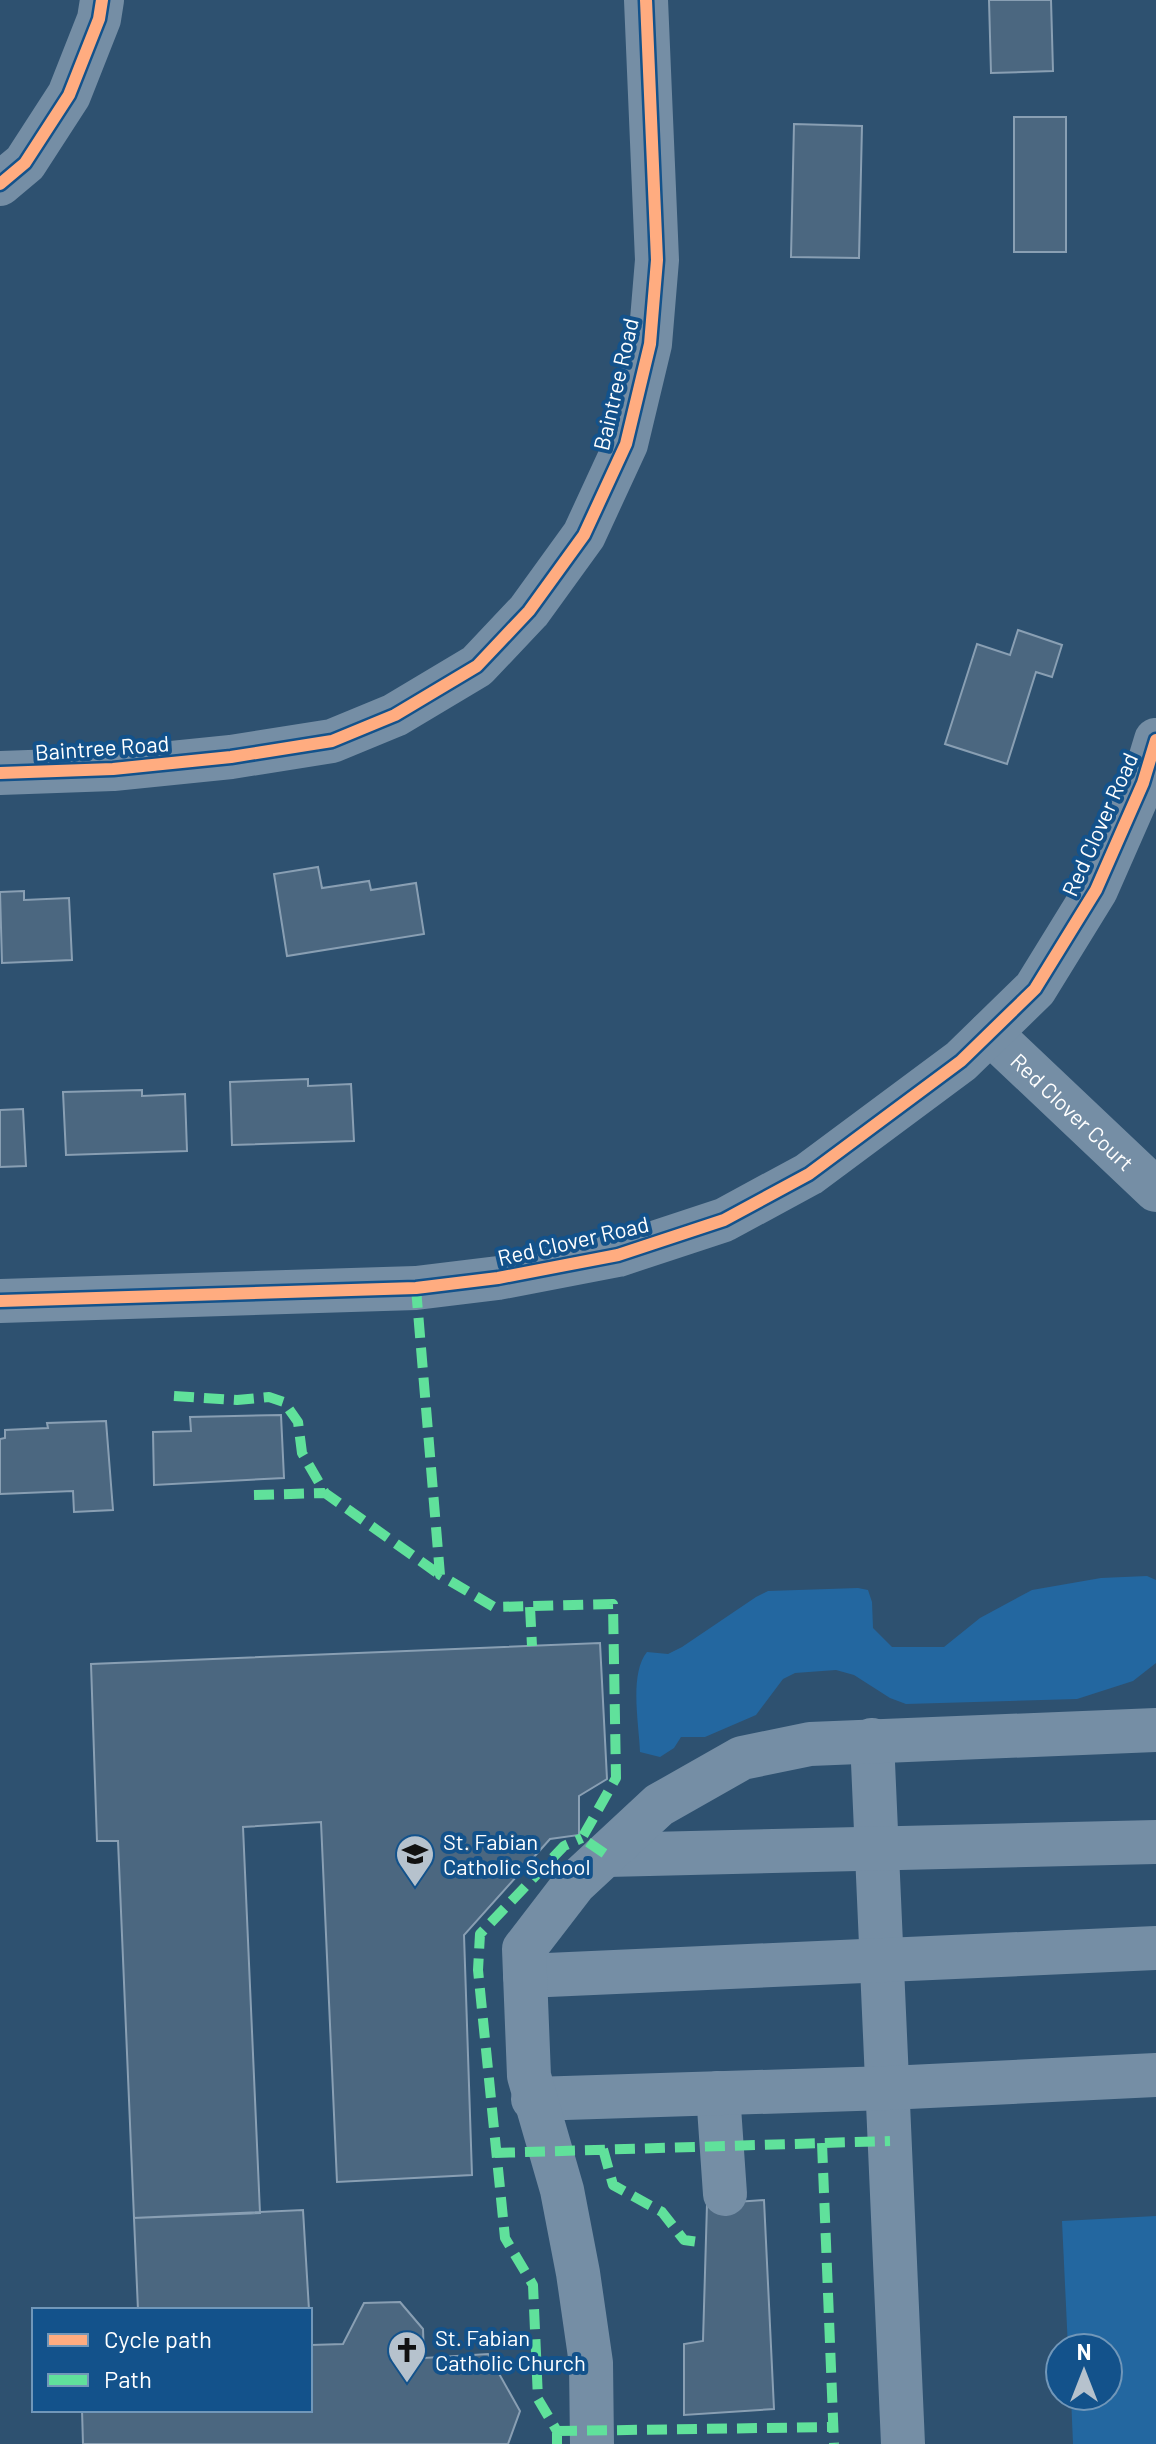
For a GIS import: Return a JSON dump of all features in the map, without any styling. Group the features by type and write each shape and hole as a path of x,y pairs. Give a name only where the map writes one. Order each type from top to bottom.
{"street":[{"path":"0,184 25,163 69,95 99,19 102,0"},
{"name":"Baintree Road","path":"0,773 113,769 231,757 332,741 395,715 477,666 529,611 584,535 626,444 650,344 657,260 646,0"},
{"name":"Red Clover Road","path":"0,1301 416,1288 498,1278 618,1255 724,1220 809,1174 961,1061 1035,989 1096,890 1143,783 1156,740"},
{"name":"Red Clover Court","path":"990,1033 1156,1190"},
{"path":"592,2444 591,2363 578,2273 562,2190 533,2099 529,2076 524,1949 574,1884 659,1805 742,1758 810,1744 1156,1730"},
{"path":"872,1740 903,2444"},
{"path":"607,1855 1156,1842"},
{"path":"525,1976 1156,1948"},
{"path":"533,2099 888,2088 1156,2075"},
{"path":"718,2093 725,2194"}],"shaded area":[{"path":"1147,1576 1156,1580 1156,1663 1133,1681 1077,1699 906,1704 890,1698 854,1675 836,1670 795,1673 783,1679 756,1715 705,1737 681,1737 674,1748 660,1757 640,1752 637,1686 641,1661 647,1652 668,1654 682,1647 768,1591 868,1590 872,1602 873,1628 892,1647 944,1647 980,1618 1032,1590 1101,1578"},
{"path":"1156,2216 1156,2444 1073,2444 1072,2412 1124,2412 1124,2332 1067,2332 1062,2221"}],"building":[{"path":"989,0 1051,0 1053,71 991,73"},
{"path":"1014,117 1066,117 1066,252 1014,252"},
{"path":"794,124 862,126 859,258 791,257"},
{"path":"1018,630 1062,645 1052,677 1036,672 1007,764 945,744 977,644 1010,655"},
{"path":"318,867 322,888 369,881 371,890 416,883 424,934 287,956 274,874"},
{"path":"24,891 24,900 69,898 72,960 2,963 0,892"},
{"path":"308,1079 308,1086 351,1084 354,1141 232,1145 230,1082"},
{"path":"142,1090 142,1096 185,1094 187,1151 66,1155 63,1092"},
{"path":"23,1109 26,1166 0,1167 0,1110"},
{"path":"281,1415 284,1478 154,1485 153,1432 191,1431 190,1417"},
{"path":"106,1421 113,1510 74,1512 73,1491 0,1494 0,1439 5,1438 5,1430 48,1428 47,1423"},
{"name":"St. Fabian Catholic School","path":"600,1643 607,1779 579,1796 579,1835 550,1839 464,1935 472,2175 337,2182 321,1822 243,1827 260,2213 134,2218 118,1841 97,1841 91,1664"},
{"path":"764,2200 774,2409 684,2415 684,2344 703,2341 707,2204"},
{"path":"303,2210 309,2308 138,2308 134,2218"},
{"name":"St. Fabian Catholic Church","path":"400,2302 423,2329 424,2358 488,2354 520,2411 508,2444 83,2444 82,2412 312,2412 312,2345 343,2344 364,2303"}],"marked path":[{"path":"416,1288 440,1575 494,1607 613,1604 616,1778 582,1838 607,1855"},
{"path":"174,1396 237,1400 269,1397 284,1402 298,1422 302,1453 325,1493 440,1575"},
{"path":"254,1495 325,1493"},
{"path":"530,1607 532,1646"},
{"path":"557,2444 557,2431 538,2399 533,2285 505,2238 478,1970 480,1934 564,1846 582,1838"},
{"path":"495,2153 890,2141"},
{"path":"822,2143 834,2444"},
{"path":"603,2149 613,2185 662,2212 684,2240 698,2242"},
{"path":"557,2431 833,2427"}],"cycle path":[{"path":"0,184 25,163 69,95 99,19 102,0"},
{"path":"0,773 113,769 231,757 332,741 395,715 477,666 529,611 584,535 626,444 650,344 657,260 646,0"},
{"path":"0,1301 416,1288 498,1278 618,1255 724,1220 809,1174 961,1061 1035,989 1096,890 1143,783 1156,740"}],"place":[{"name":"St. Fabian Catholic School","path":"415,1888"},
{"name":"St. Fabian Catholic Church","path":"407,2384"}]}
